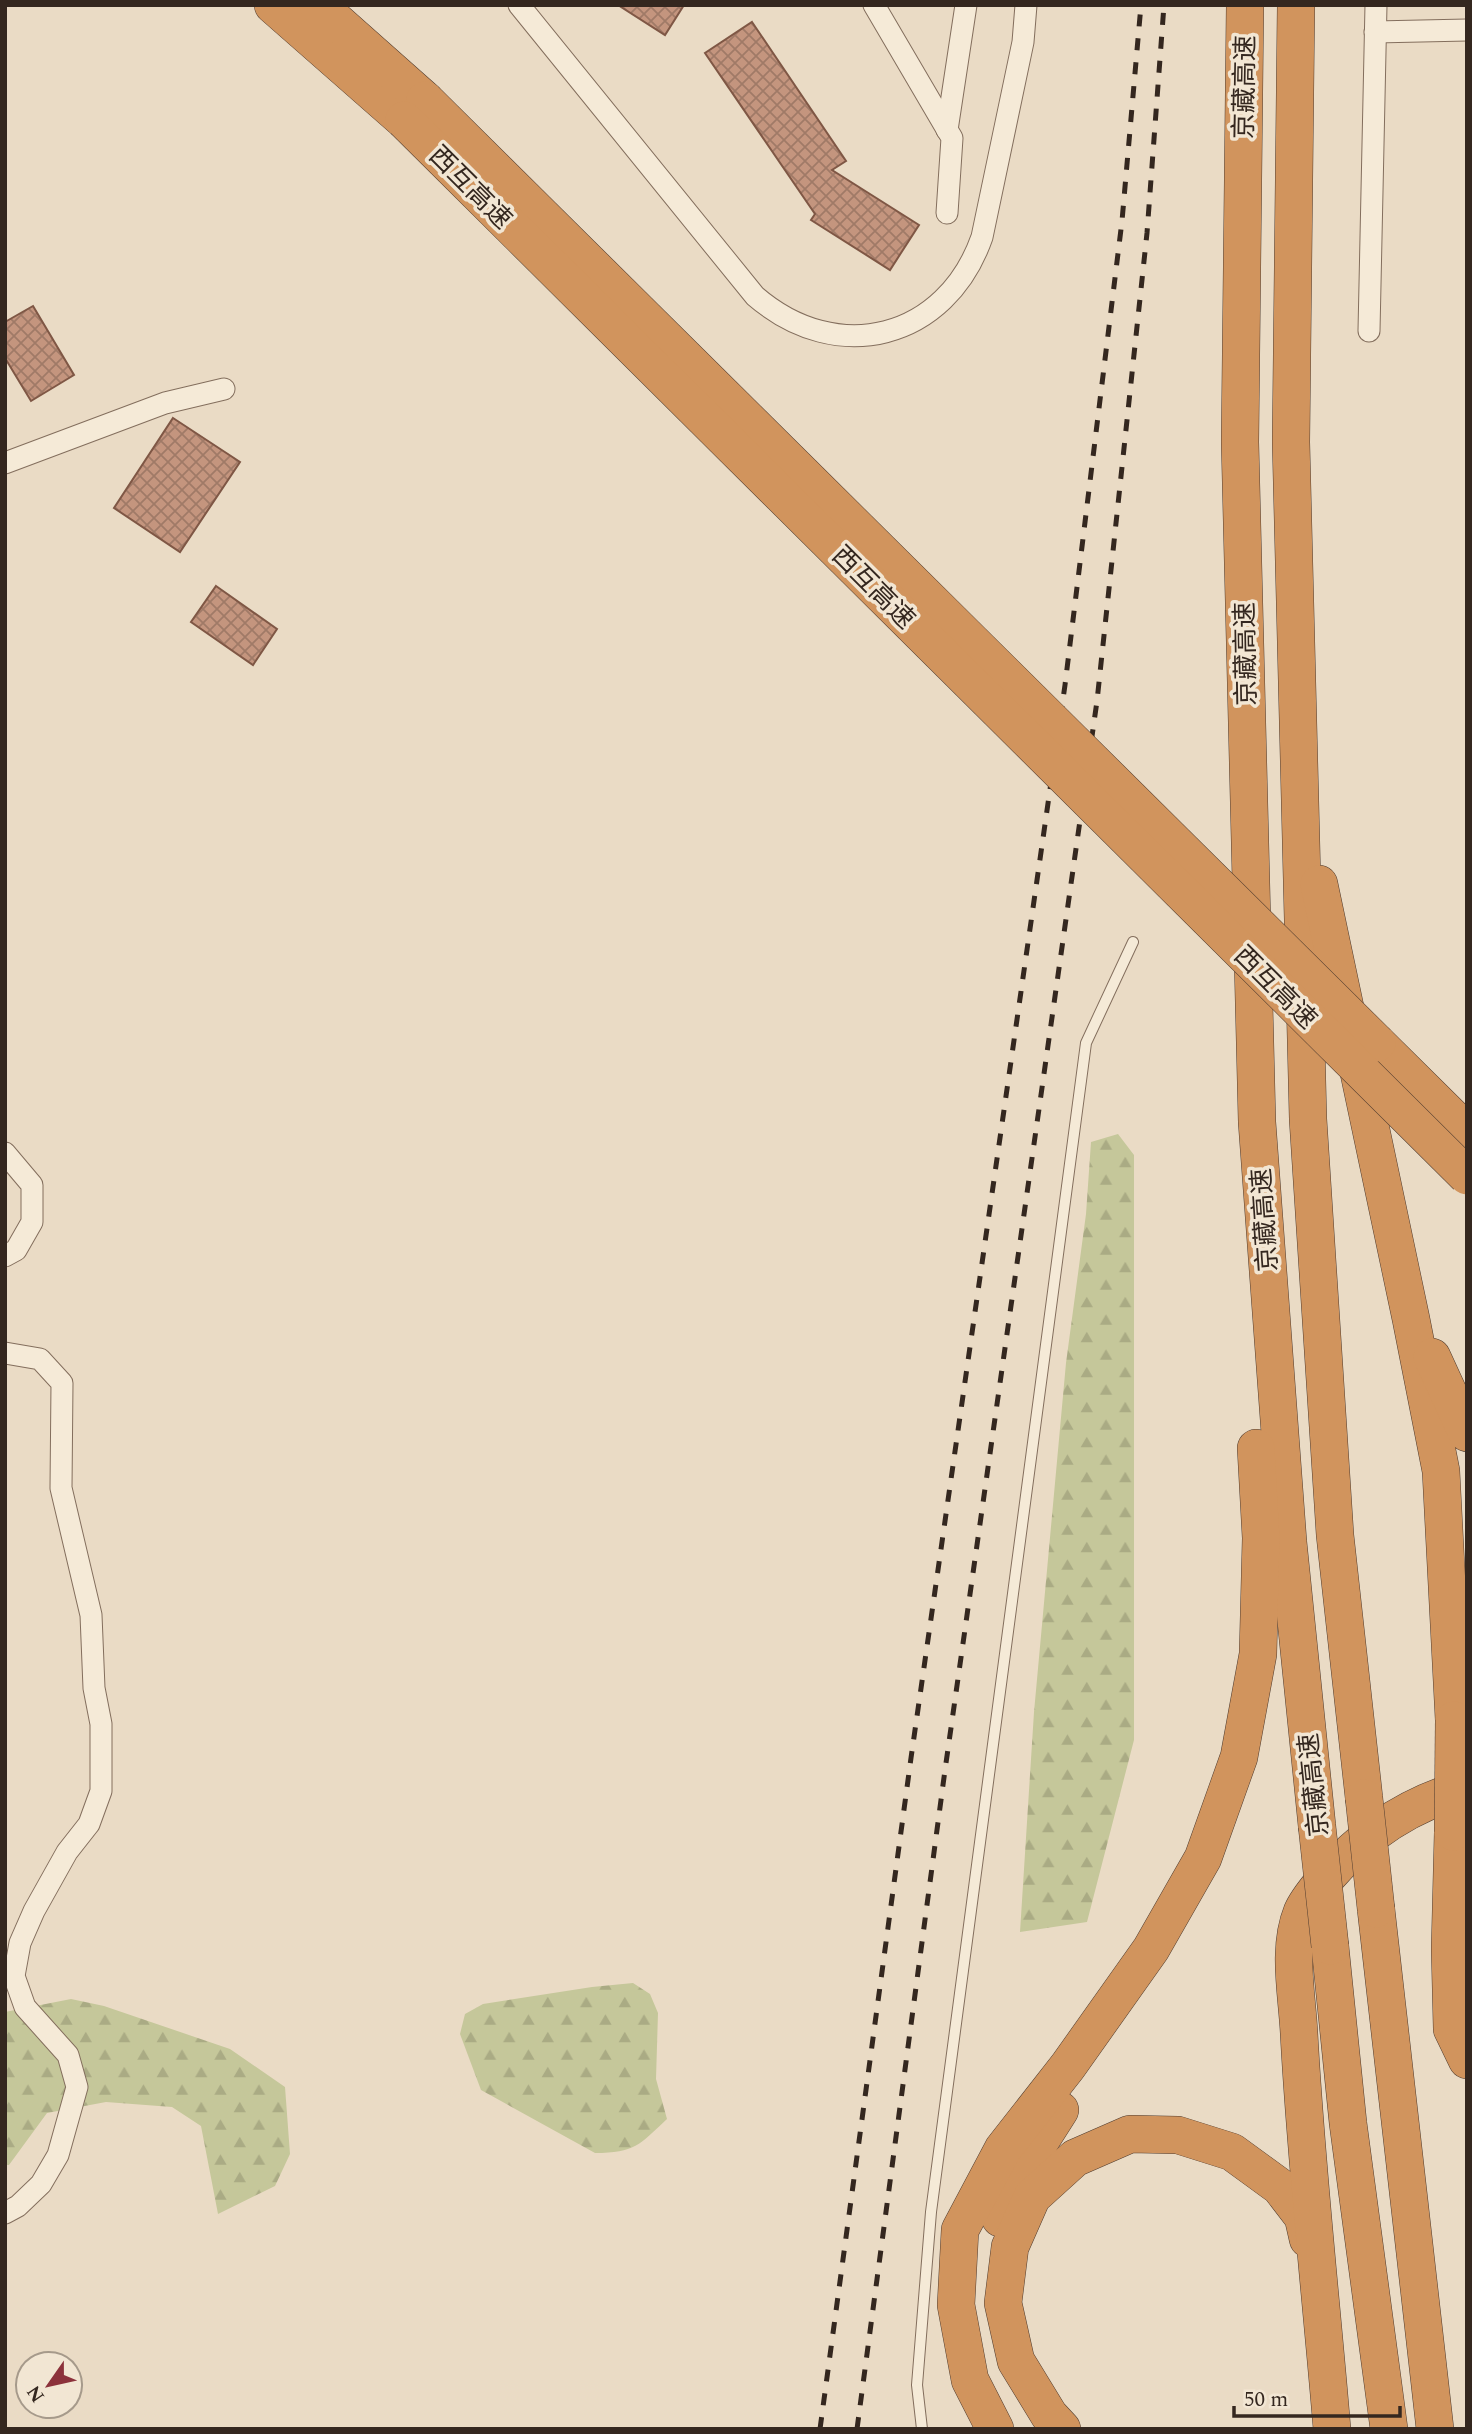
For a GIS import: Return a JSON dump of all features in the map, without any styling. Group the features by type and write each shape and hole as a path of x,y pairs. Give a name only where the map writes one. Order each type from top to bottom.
{"highway":[{"name":"西互高速","path":"273,5 414,110 1377,1043"},
{"name":"西互高速","path":"318,5 414,110 1467,1176"},
{"name":"京藏高速","path":"1245,5 1240,442 1257,1122 1288,1542 1348,2123 1389,2424"},
{"name":"京藏高速","path":"1296,5 1291,442 1309,1147 1335,1535 1435,2429"},
{"path":"1299,794 1441,1471 1454,1720 1453,1832 1458,1935 1452,2029 1467,2060"},
{"path":"1377,1043 1467,1115"},
{"path":"1377,1043 1467,1132"},
{"path":"995,2429 970,2380 956,2305 960,2230 1003,2149 1068,2066 1151,1949 1203,1857 1239,1757 1258,1654 1261,1538 1254,1391 1257,1122"},
{"path":"1411,1319 1441,1372 1467,1433"},
{"path":"1332,2429 1301,2067 1294,1941 1302,1911 1338,1864 1383,1826 1429,1801 1467,1788"},
{"path":"1034,2429 1003,2378 987,2275 1006,2195 1069,2096 1115,2000"},
{"path":"1062,2429 1049,2415 1016,2361 1003,2302 1010,2247 1032,2197 1075,2158 1130,2134 1178,2135 1231,2152 1280,2187 1303,2217 1321,2293"}],"street":[{"path":"519,5 755,296 778,314 804,328 842,336 861,336 900,327 936,306 952,292 975,257 982,237 1023,43 1026,5"},
{"path":"874,5 952,138 947,213"},
{"path":"947,130 966,5"},
{"path":"1369,331 1376,5"},
{"path":"1375,32 1467,30"},
{"path":"5,463 165,403 224,389"},
{"path":"5,1153 32,1185 32,1222 16,1250 5,1256"},
{"path":"5,1353 40,1359 62,1384 61,1488 91,1615 94,1688 101,1724 101,1791 89,1824 67,1852 34,1911 20,1943 14,1976 25,2007 68,2055 77,2087 58,2155 41,2184 18,2206 5,2213"}],"lane":[{"path":"922,2429 917,2385 931,2212 1086,1043 1133,942"}],"green space":[{"path":"1118,1134 1134,1155 1134,1740 1087,1922 1020,1932 1034,1712 1066,1363 1086,1214 1091,1142"},
{"path":"633,1983 650,1994 658,2013 656,2079 667,2119 636,2146 595,2153 481,2090 460,2034 465,2014 483,2004"},
{"path":"71,1999 104,2006 230,2049 285,2087 290,2154 275,2186 218,2214 201,2126 172,2107 106,2102 47,2113 9,2165 5,2165 5,2012"}],"building":[{"path":"618,5 684,5 665,35"},
{"path":"752,22 846,161 832,170 919,225 890,270 811,220 815,214 705,53"},
{"path":"33,306 74,375 31,401 5,358 5,322"},
{"path":"173,418 240,462 180,552 114,508"},
{"path":"216,586 277,629 253,665 191,622"}],"railway":[{"path":"820,2429 911,1758 1065,685 1122,221 1141,5"},
{"path":"857,2429 945,1770 1097,701 1147,233 1164,5"}]}
